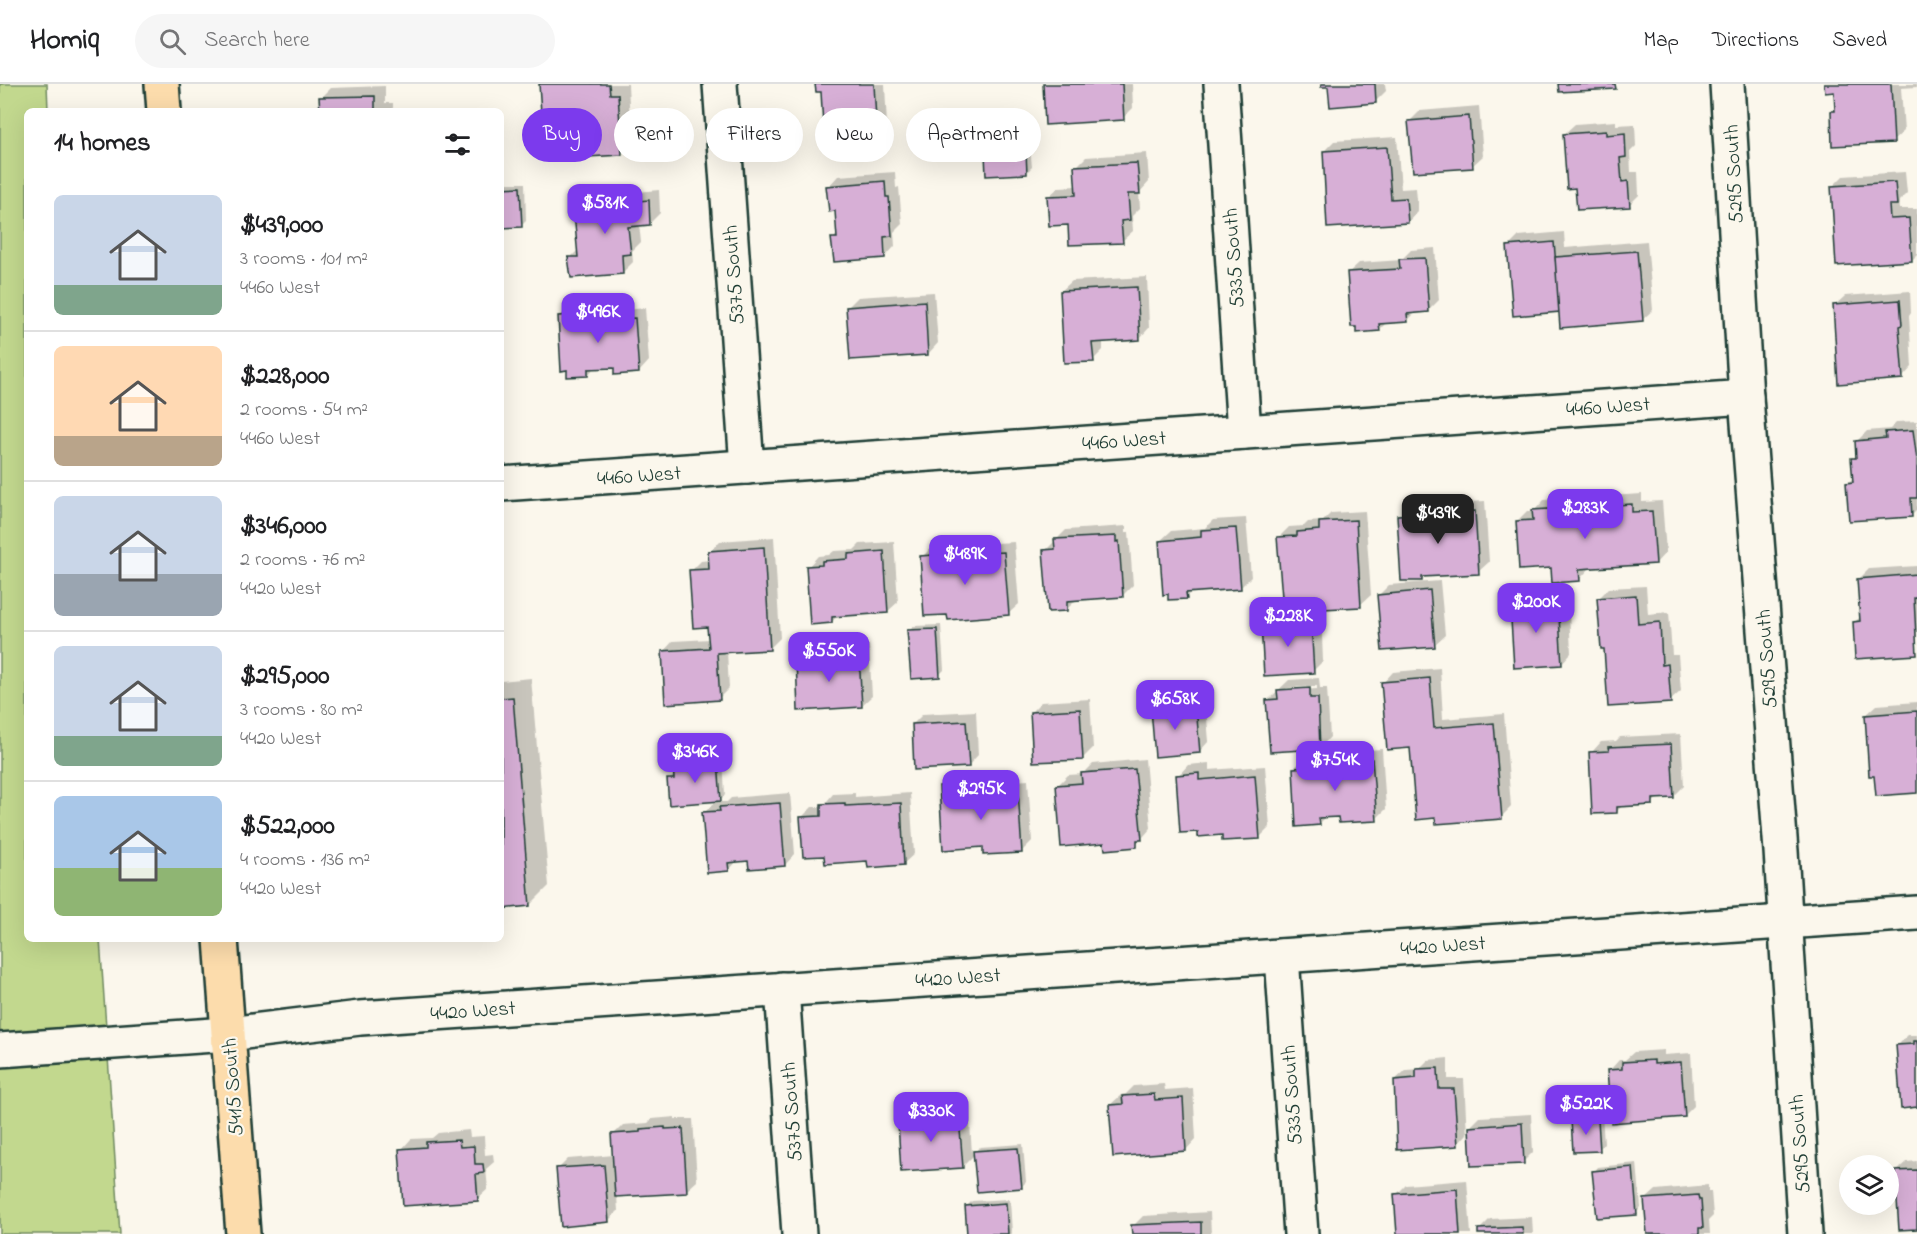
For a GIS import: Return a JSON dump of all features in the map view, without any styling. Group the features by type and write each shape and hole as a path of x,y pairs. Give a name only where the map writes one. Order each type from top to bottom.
{"main road":[{"path":"162,84 164,108"},
{"name":"5415 South","path":"221,942 243,1234"}],"street":[{"name":"5375 South","path":"720,84 747,467"},
{"name":"5335 South","path":"1221,84 1244,432"},
{"name":"5295 South","path":"1727,84 1746,397 1781,851 1805,1234"},
{"name":"4460 West","path":"504,484 1746,397"},
{"name":"4420 West","path":"0,1050 228,1034 360,1017 1917,913"},
{"name":"5335 South","path":"1282,956 1301,1234"},
{"name":"5375 South","path":"782,989 799,1234"}],"green space":[{"path":"0,84 47,84 48,108 24,108 24,942 100,942 120,1234 0,1234"}],"building":[{"path":"539,84 609,84 610,94 618,94 619,108 614,108 614,155 602,156 602,108 541,108"},
{"path":"815,84 874,84 875,108 822,108 821,92 816,92"},
{"path":"1043,84 1122,84 1124,120 1045,125"},
{"path":"1321,84 1375,84 1376,103 1330,107 1328,87 1321,87"},
{"path":"1558,84 1615,84 1616,89 1559,92"},
{"path":"1824,84 1891,84 1894,143 1832,146 1831,111 1835,111 1834,92 1825,93"},
{"path":"375,96 375,108 320,108 319,97"},
{"path":"1469,116 1473,168 1413,172 1408,121"},
{"path":"1606,131 1606,135 1625,133 1626,157 1620,158 1622,182 1628,181 1630,207 1577,210 1575,188 1567,189 1563,134"},
{"path":"1387,147 1391,199 1406,198 1408,223 1327,228 1323,151"},
{"path":"985,162 1026,162 1027,174 986,176"},
{"path":"1137,163 1140,194 1128,194 1130,220 1121,221 1123,243 1069,245 1068,225 1049,226 1047,196 1076,195 1074,166"},
{"path":"885,181 886,197 889,197 892,236 884,237 885,258 834,262 831,238 837,238 835,211 829,212 826,186"},
{"path":"1895,182 1897,205 1889,205 1890,219 1909,218 1912,261 1836,266 1831,186"},
{"path":"520,187 522,227 504,228 504,188"},
{"path":"626,197 626,202 649,200 650,225 628,227 631,254 622,255 623,274 571,278 568,257 578,257 573,202"},
{"path":"1554,242 1560,312 1513,316 1507,246"},
{"path":"1637,251 1643,321 1560,328 1555,257"},
{"path":"1425,258 1429,312 1407,314 1408,322 1379,324 1380,331 1356,333 1356,327 1351,327 1347,272 1400,269 1399,259"},
{"path":"1137,287 1140,340 1092,343 1094,362 1064,363 1060,291"},
{"path":"1900,300 1902,325 1899,326 1903,379 1838,384 1833,305"},
{"path":"925,301 928,355 850,360 846,307"},
{"path":"615,312 616,319 635,318 639,373 614,375 614,368 588,369 588,376 567,377 567,370 561,371 558,316"},
{"path":"1913,430 1917,460 1917,498 1911,498 1912,517 1849,521 1846,483 1853,482 1851,458 1856,458 1855,441 1886,438 1885,432"},
{"path":"1632,504 1632,512 1652,511 1656,564 1579,569 1580,581 1552,583 1551,568 1519,570 1516,521 1533,520 1532,510"},
{"path":"1475,511 1479,574 1422,577 1422,581 1401,581 1397,515"},
{"path":"1356,520 1361,607 1304,610 1303,597 1282,597 1277,537 1297,536 1297,532 1319,530 1319,522"},
{"path":"1236,528 1241,589 1186,593 1187,599 1168,600 1168,594 1163,595 1159,541 1201,537 1201,530"},
{"path":"1116,536 1116,542 1119,541 1123,597 1067,601 1067,611 1048,612 1043,550 1055,549 1054,539"},
{"path":"764,547 770,650 717,653 720,700 665,704 662,651 709,648 707,627 693,628 689,570 709,569 708,551"},
{"path":"884,551 888,613 832,617 832,623 810,625 806,566 822,565 822,561 848,559 848,554"},
{"path":"1004,552 1009,615 948,620 947,615 924,616 920,556 947,554 948,563 967,562 966,554"},
{"path":"1917,574 1917,598 1914,598 1917,655 1855,659 1853,622 1860,621 1857,579"},
{"path":"1430,590 1435,647 1382,651 1377,595"},
{"path":"1636,595 1638,624 1660,622 1662,665 1668,664 1671,703 1608,707 1604,649 1601,649 1597,598"},
{"path":"1558,601 1562,665 1514,668 1510,604"},
{"path":"1311,621 1314,673 1264,676 1261,624"},
{"path":"937,629 940,677 911,679 907,630"},
{"path":"859,655 862,707 798,711 796,659"},
{"path":"1430,678 1434,728 1494,723 1502,819 1436,824 1435,818 1416,820 1410,748 1387,750 1381,682"},
{"path":"1310,688 1310,698 1318,698 1320,749 1270,752 1266,700 1278,699 1277,690"},
{"path":"513,697 530,906 504,909 504,698"},
{"path":"1196,706 1200,753 1155,757 1151,709"},
{"path":"1080,709 1083,760 1033,762 1030,712"},
{"path":"1917,711 1917,793 1876,796 1874,776 1869,776 1865,715"},
{"path":"966,721 969,767 914,770 912,724"},
{"path":"1671,744 1674,798 1653,799 1653,805 1617,807 1617,813 1592,814 1589,752 1609,751 1608,747"},
{"path":"1372,759 1377,821 1339,823 1338,817 1319,818 1320,825 1296,827 1293,768 1311,767 1311,763"},
{"path":"718,761 721,801 669,805 667,779 674,779 673,765"},
{"path":"1135,769 1142,840 1137,840 1137,847 1105,850 1104,843 1061,847 1056,785 1082,783 1081,773"},
{"path":"1199,773 1199,780 1255,775 1260,839 1222,841 1222,835 1198,837 1198,832 1180,833 1176,775"},
{"path":"963,784 963,794 1018,790 1022,853 983,855 983,847 943,850 939,786"},
{"path":"780,803 785,866 749,869 748,861 728,863 729,871 707,873 702,812 720,811 719,807"},
{"path":"845,803 845,806 901,803 904,865 868,868 867,861 825,864 824,856 803,857 800,817 821,816 821,804"},
{"path":"1914,1041 1917,1041 1917,1107 1901,1109 1896,1045 1914,1044"},
{"path":"1654,1060 1654,1064 1681,1062 1685,1117 1611,1123 1607,1070 1622,1069 1622,1062"},
{"path":"1438,1068 1439,1089 1454,1089 1458,1146 1397,1150 1394,1080 1416,1078 1416,1069"},
{"path":"1154,1094 1155,1100 1183,1098 1186,1151 1113,1157 1109,1105 1123,1104 1122,1096"},
{"path":"951,1113 951,1118 959,1117 963,1168 901,1172 898,1122 920,1120 919,1115"},
{"path":"1598,1119 1600,1151 1573,1152 1571,1120"},
{"path":"1522,1123 1524,1164 1471,1166 1469,1127"},
{"path":"665,1127 665,1129 683,1128 687,1193 615,1197 611,1134"},
{"path":"459,1140 460,1147 474,1146 475,1164 483,1164 484,1173 476,1174 478,1201 403,1206 399,1149 426,1147 426,1142"},
{"path":"1018,1148 1022,1188 977,1192 973,1151"},
{"path":"604,1165 609,1222 561,1227 556,1168"},
{"path":"1633,1167 1637,1215 1597,1218 1592,1171"},
{"path":"1917,1170 1917,1229 1899,1230 1899,1171"},
{"path":"1457,1189 1460,1234 1397,1234 1394,1194"},
{"path":"1698,1195 1701,1200 1703,1228 1699,1228 1699,1234 1647,1234 1644,1199"},
{"path":"1006,1203 1008,1234 967,1234 965,1206"},
{"path":"1201,1222 1201,1234 1132,1234 1131,1225"},
{"path":"1522,1227 1523,1234 1478,1234 1478,1229"}]}
